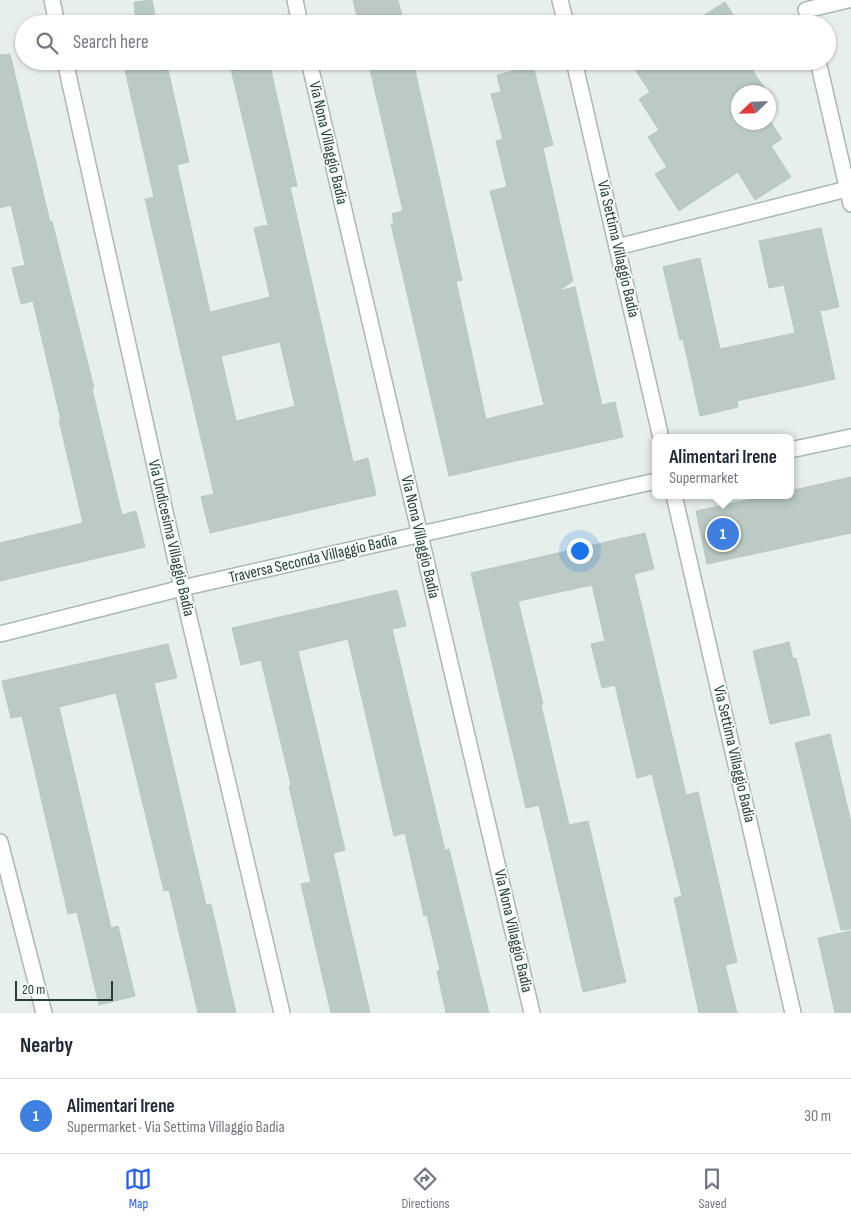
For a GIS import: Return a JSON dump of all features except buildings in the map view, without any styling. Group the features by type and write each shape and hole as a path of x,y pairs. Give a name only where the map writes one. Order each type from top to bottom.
{"street":[{"path":"52,0 55,15"},
{"path":"295,0 298,15"},
{"path":"560,0 564,15"},
{"path":"806,11 848,0"},
{"name":"Via Undicesima Villaggio Badia","path":"68,70 182,588 282,1013"},
{"name":"Via Nona Villaggio Badia","path":"311,70 532,1013"},
{"name":"Via Settima Villaggio Badia","path":"576,70 660,434"},
{"path":"820,70 851,204"},
{"path":"617,247 847,189"},
{"path":"794,449 851,437"},
{"name":"Traversa Seconda Villaggio Badia","path":"0,634 182,588 652,482"},
{"name":"Via Settima Villaggio Badia","path":"675,499 793,1013"},
{"path":"0,842 44,1013"}],"place":[{"name":"Alimentari Irene","path":"723,534"}]}
